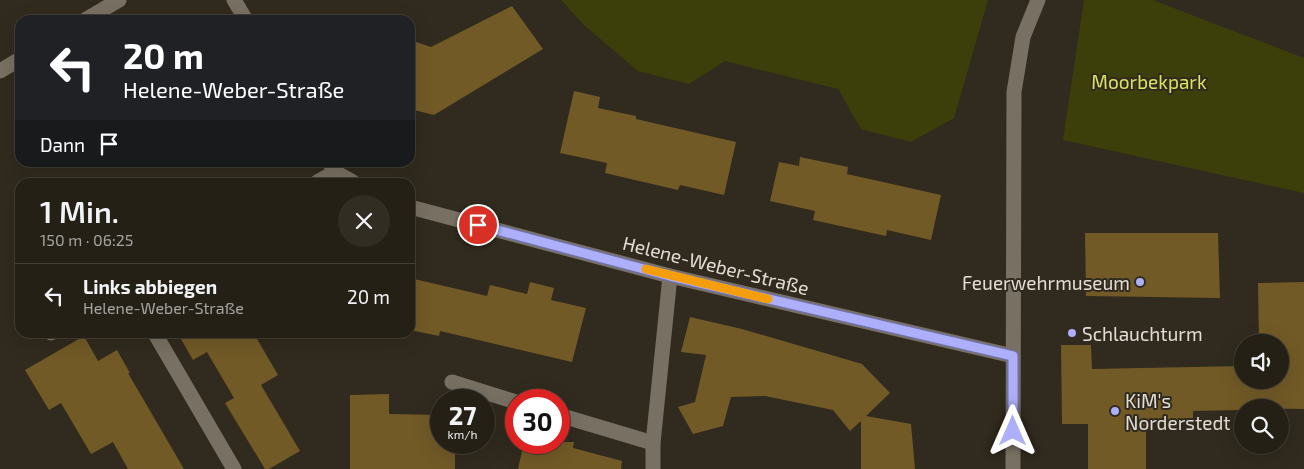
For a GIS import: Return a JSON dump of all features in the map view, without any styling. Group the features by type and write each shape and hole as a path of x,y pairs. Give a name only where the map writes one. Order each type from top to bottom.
{"street":[{"path":"94,15 119,0"},
{"path":"234,0 243,15"},
{"path":"1013,469 1014,92 1024,37 1038,0"},
{"path":"0,71 15,62"},
{"path":"321,178 332,167 347,178"},
{"name":"Helene-Weber-Straße","path":"415,208 670,276 1013,356"},
{"path":"653,469 653,443 670,276"},
{"path":"158,338 234,469"},
{"path":"452,382 505,399"},
{"path":"570,418 653,443"}],"green space":[{"path":"561,0 988,0 954,118 911,142 861,129 838,89 725,61 689,84 638,71 585,26"},
{"name":"Moorbekpark","path":"1084,0 1153,0 1304,58 1304,193 1063,140"}],"building":[{"path":"512,6 543,49 434,115 415,110 415,42 431,47"},
{"path":"574,91 600,97 598,108 636,116 636,119 736,142 724,195 680,185 678,190 605,173 607,163 560,153"},
{"path":"800,157 848,167 847,174 941,195 931,240 887,230 886,236 813,220 815,211 770,201 779,162 799,166"},
{"path":"1085,233 1218,233 1220,298 1086,296"},
{"path":"415,279 487,296 490,285 527,294 530,282 554,288 551,300 586,308 572,362 440,331 439,336 415,331"},
{"path":"1304,282 1304,409 1289,409 1289,399 1234,399 1234,410 1193,411 1193,422 1146,422 1146,469 1088,469 1088,424 1062,424 1061,345 1091,345 1092,369 1234,366 1234,389 1289,389 1289,334 1259,334 1258,283"},
{"path":"690,317 742,329 862,364 890,393 866,416 911,424 915,469 861,469 861,421 850,431 833,410 765,396 731,397 723,426 693,434 678,407 695,402 706,355 681,352"},
{"path":"81,338 85,338 98,361 117,350 130,373 128,373 184,469 128,469 113,442 91,454 61,403 49,410 25,370"},
{"path":"180,338 256,338 278,375 261,385 300,451 269,469 265,469 225,403 234,398 207,352 193,360"},
{"path":"389,394 389,414 430,415 430,454 455,454 455,469 350,469 350,395"},
{"path":"570,442 574,442 573,448 622,461 621,469 518,469 521,454 570,454"}],"slow traffic":[{"path":"646,269 768,299"}],"place":[{"name":"Feuerwehrmuseum","path":"1140,282"},
{"name":"Schlauchturm","path":"1072,333"},
{"name":"KiM's Norderstedt","path":"1115,411"}],"route":[{"path":"478,225 670,276 1013,356 1013,431"}]}
